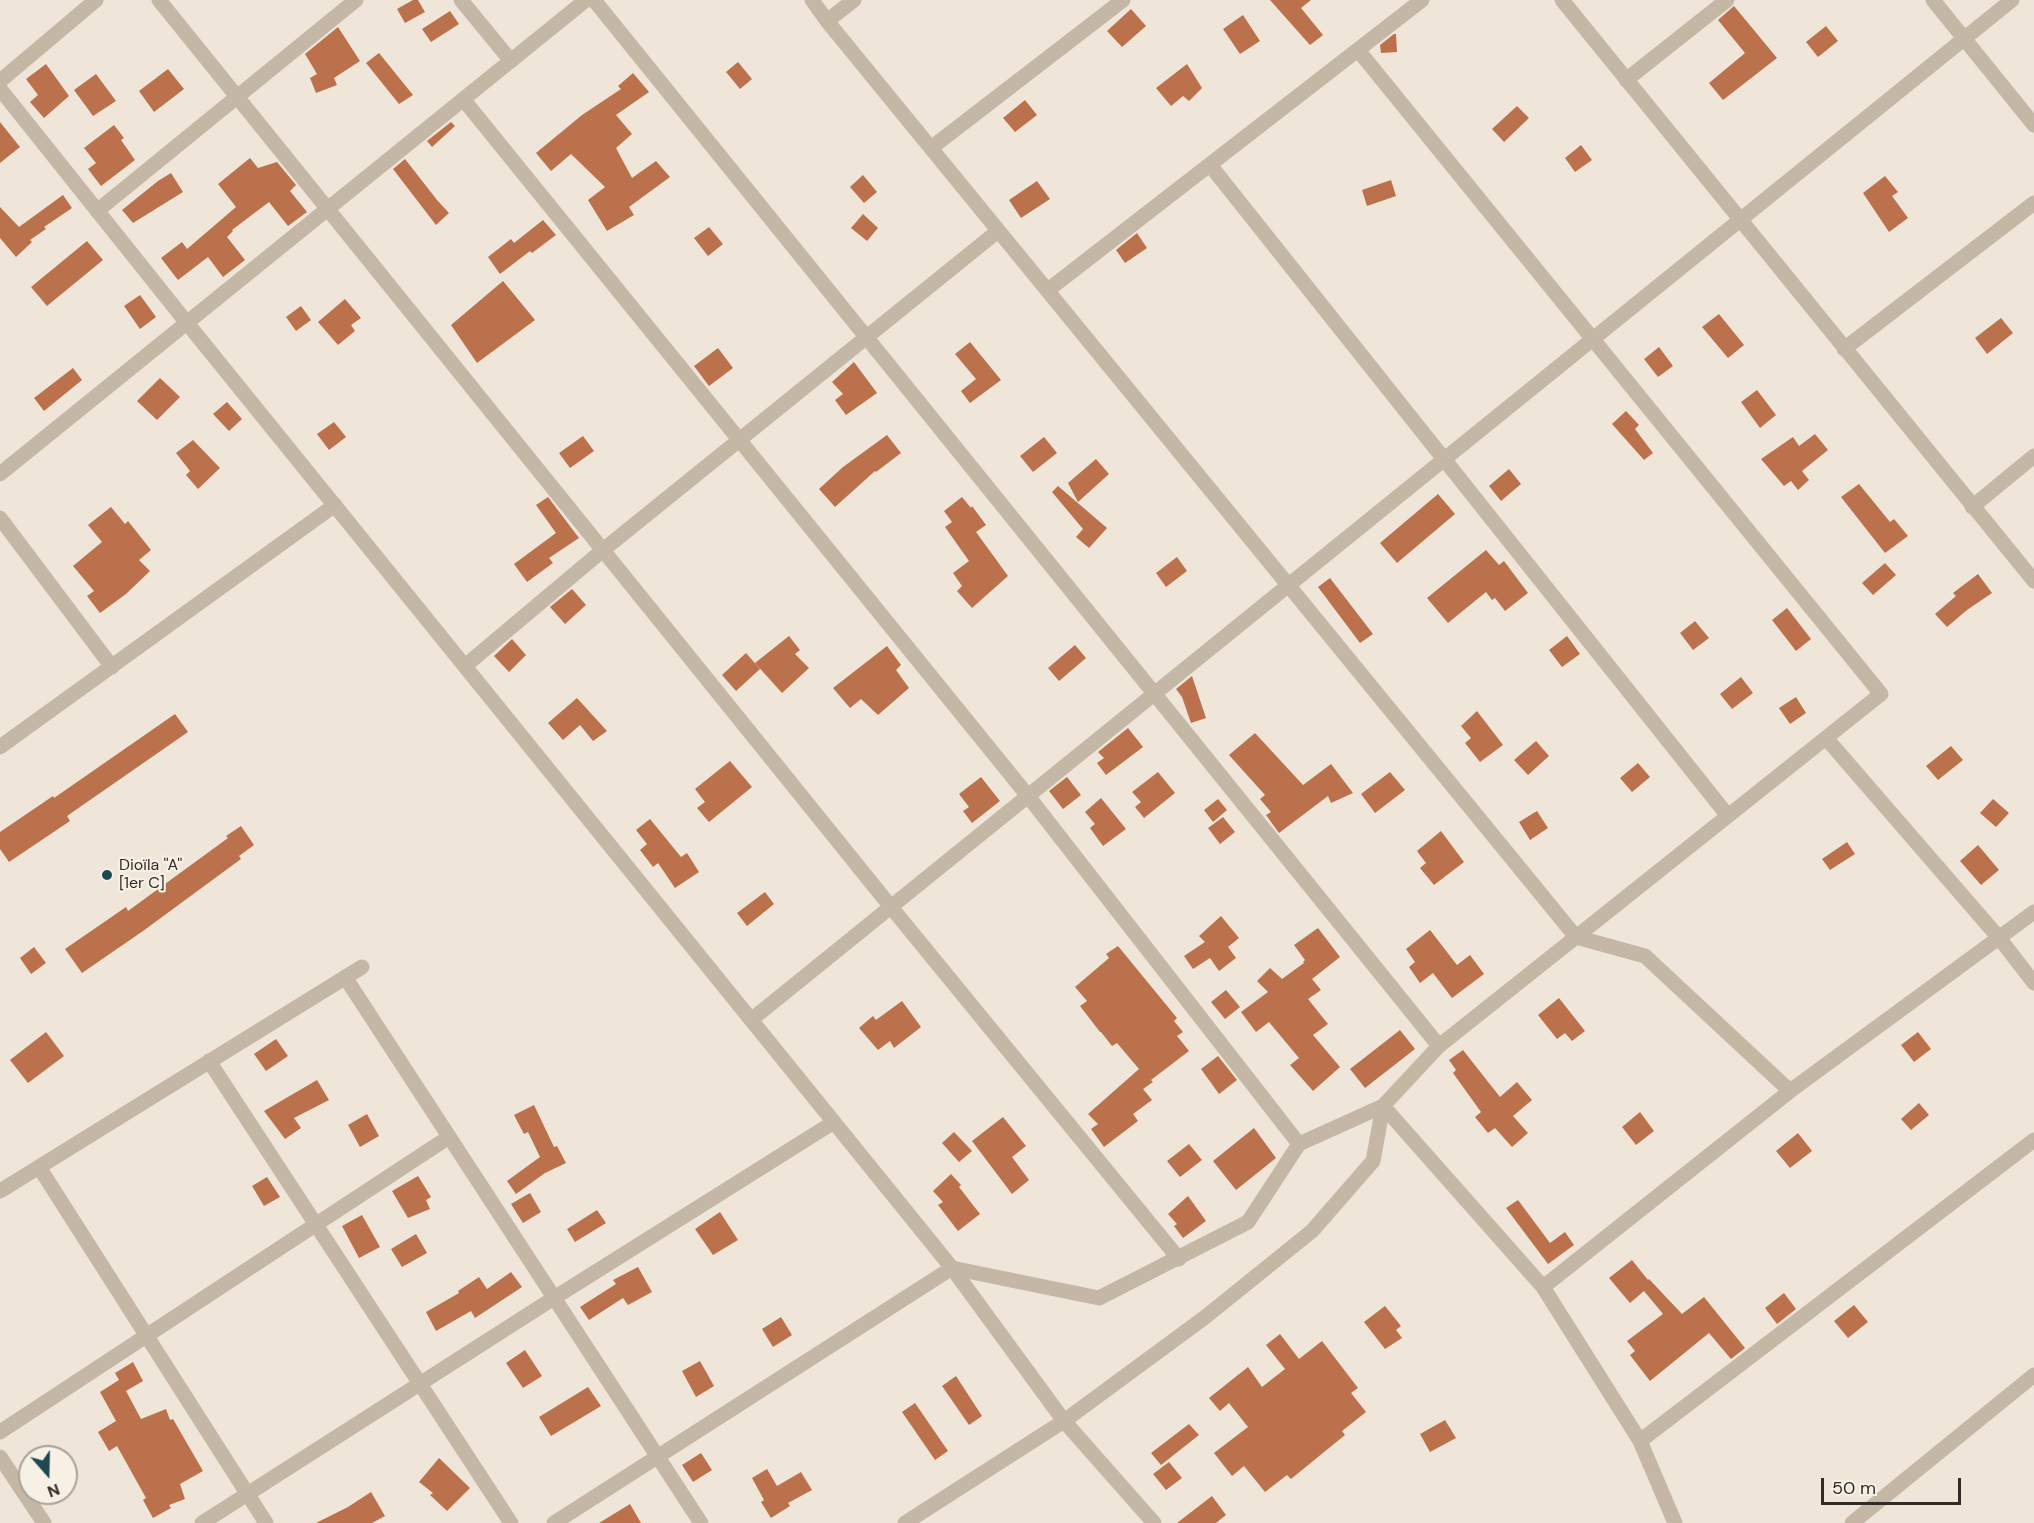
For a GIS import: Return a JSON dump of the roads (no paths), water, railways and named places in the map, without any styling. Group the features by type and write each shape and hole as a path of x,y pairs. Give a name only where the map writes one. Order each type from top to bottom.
{"street":[{"path":"0,81 96,0"},
{"path":"159,0 326,210 891,907 1179,1258"},
{"path":"98,211 356,0"},
{"path":"460,0 511,61"},
{"path":"0,474 586,0"},
{"path":"594,0 1439,1046"},
{"path":"812,0 998,231 1576,937 1645,956 1790,1091"},
{"path":"827,21 854,0"},
{"path":"931,148 1123,0"},
{"path":"1048,290 1422,0"},
{"path":"1562,0 2034,581"},
{"path":"1626,80 1727,0"},
{"path":"1934,0 2034,125"},
{"path":"751,1020 2012,0"},
{"path":"554,1523 952,1268 1099,1298 1248,1222 1299,1144 1383,1106 1439,1046 1881,694 1358,50"},
{"path":"0,89 952,1268 1064,1421 1154,1523"},
{"path":"463,99 1028,796 1299,1144"},
{"path":"1210,165 1728,816"},
{"path":"1844,349 2034,203"},
{"path":"465,666 603,550 998,231"},
{"path":"1972,507 2034,456"},
{"path":"0,747 335,505"},
{"path":"0,518 112,667"},
{"path":"1826,738 2000,939 2034,983"},
{"path":"1543,1287 1790,1091 2034,912"},
{"path":"0,1191 362,967"},
{"path":"345,977 701,1523"},
{"path":"209,1062 511,1523"},
{"path":"1383,1106 1543,1287 1640,1441 1675,1523"},
{"path":"905,1523 1064,1421 1204,1318 1312,1231 1373,1161 1383,1106"},
{"path":"202,1523 834,1122"},
{"path":"0,1432 449,1137"},
{"path":"1640,1441 2034,1140"},
{"path":"39,1167 266,1523"},
{"path":"1852,1523 2034,1375"},
{"path":"0,1457 44,1523"}],"place":[{"name":"Dioïla ''A'' [1er C]","path":"107,875"}]}
